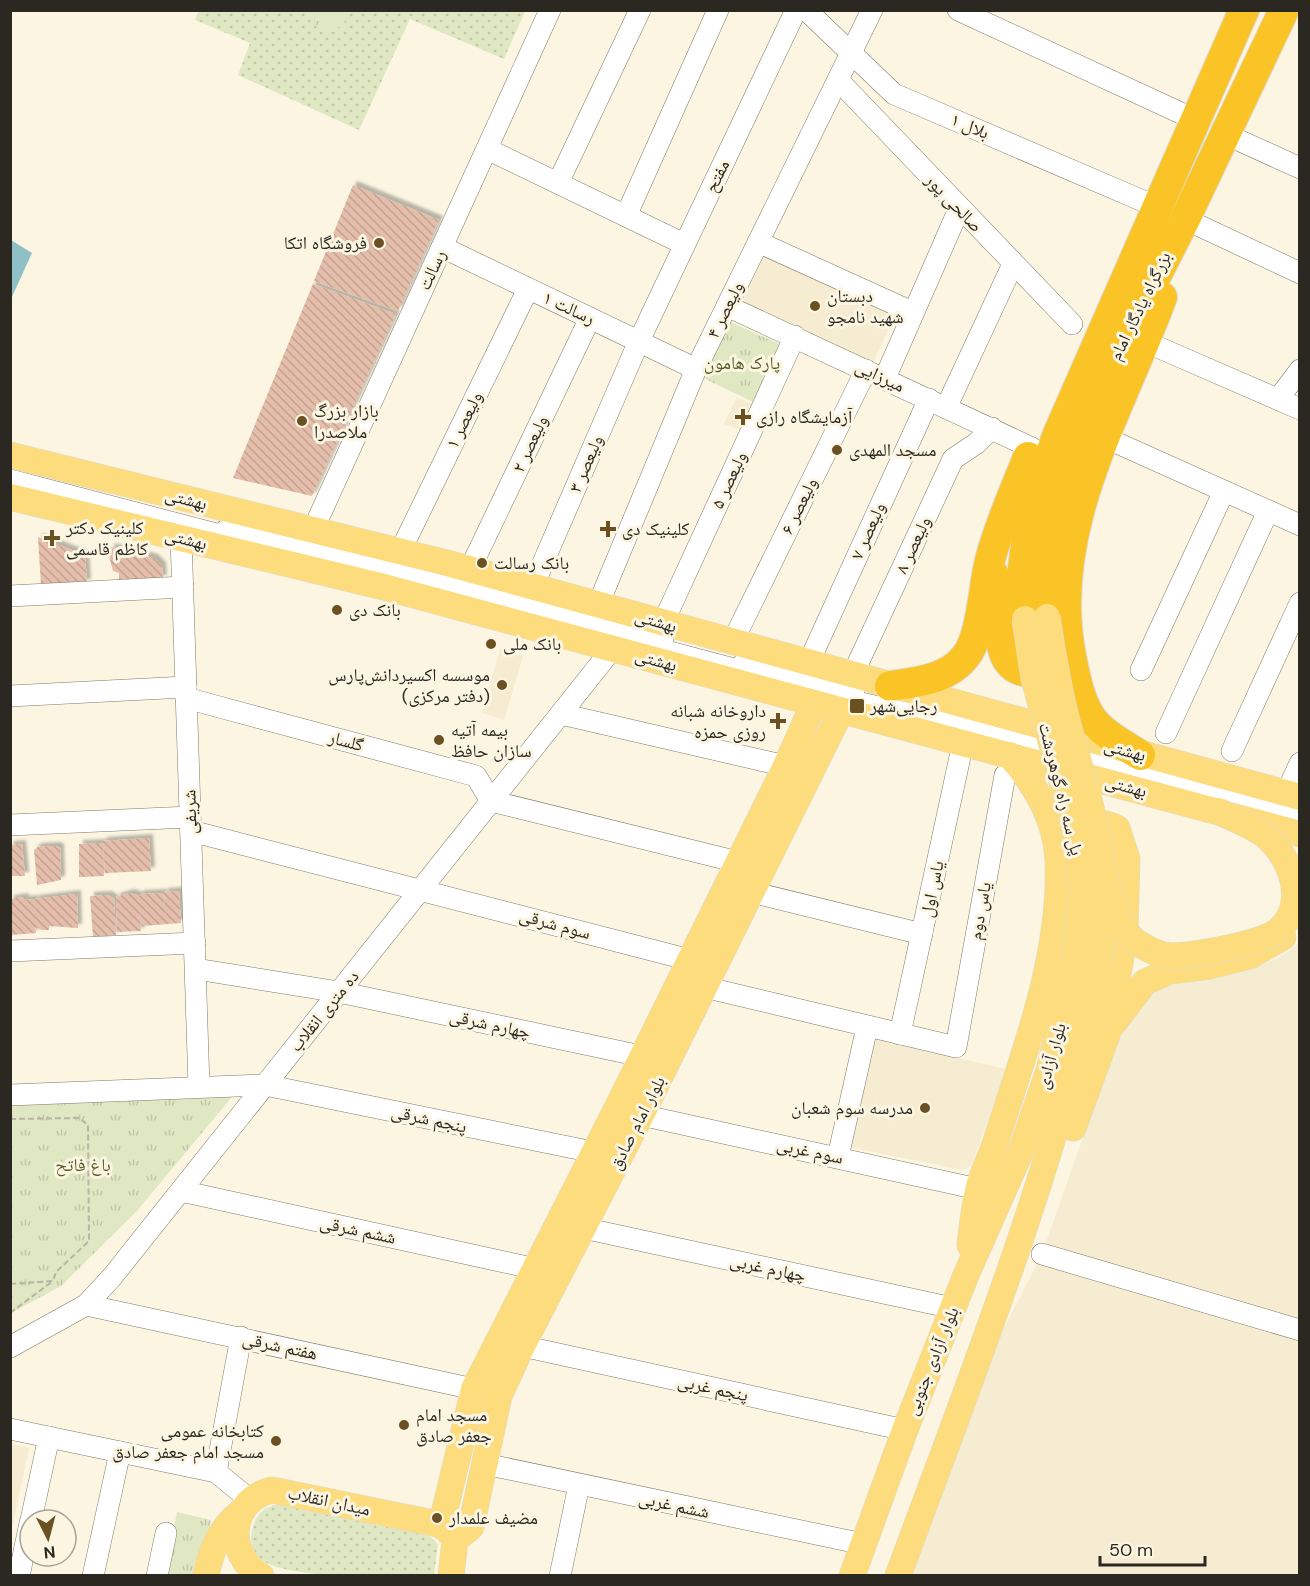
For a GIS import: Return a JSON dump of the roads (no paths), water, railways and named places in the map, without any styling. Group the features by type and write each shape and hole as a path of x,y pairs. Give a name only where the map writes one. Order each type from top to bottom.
{"highway":[{"name":"بزرگراه یادگار امام","path":"1036,618 1023,568 1035,495 1057,436 1157,207 1198,121 1244,10"},
{"name":"بزرگراه یادگار امام","path":"1036,618 1047,568 1057,499 1078,441 1117,353 1185,219 1284,10"},
{"path":"890,686 927,681 964,659 973,646 990,558 1032,448 1123,253 1157,207"},
{"path":"1140,755 1104,731 1091,717 1078,687 1069,646 1065,587 1068,554 1076,521 1106,438 1146,342 1173,267 1185,219"},
{"path":"990,558 999,605 1002,647 1008,663 1023,672 1048,671 1064,657 1069,646"}],"main road":[{"name":"بهشتی","path":"10,455 471,569 1140,755 1296,804"},
{"name":"بهشتى","path":"10,497 181,537 613,648 963,743 1007,765 1218,811 1299,834"},
{"name":"پل سه راه گوهردشت","path":"1036,618 1056,677 1095,815 1104,875 1105,933 1087,963"},
{"name":"پل سه راه گوهردشت","path":"1036,618 1034,679 1072,819 1079,857 1087,963"},
{"name":"بلوار امام صادق","path":"813,703 786,766 641,1056 631,1109 593,1152 474,1389 448,1533 471,1527 499,1396 583,1228 631,1109 704,987 841,711"},
{"path":"803,730 810,725 819,726 826,730 829,737"},
{"path":"966,1275 978,1189 1015,1081 1047,967 1056,901 1058,858 1044,806 1035,785 1007,765"},
{"path":"1104,875 1120,920 1132,939 1148,949 1171,956 1261,940 1279,929 1293,908 1294,884 1284,858 1266,836 1218,811"},
{"path":"898,1575 1003,1290 1028,1252 1107,1035 1125,929 1127,859 1122,840 1117,828 1102,821 1087,821 1070,830 1058,858"},
{"path":"1107,1035 1125,1006 1145,982 1170,971 1210,966 1250,956 1291,932 1299,921"},
{"name":"بلوار آزادی","path":"1021,1151 1087,963"},
{"name":"بلوار آزادی","path":"1003,1290 1071,1080 1087,963"},
{"name":"بلوار آزادی جنوبی","path":"852,1575 905,1430 966,1275 1021,1151"},
{"name":"میدان انقلاب","path":"245,1505 262,1492 284,1491 448,1533"},
{"path":"245,1505 236,1544 243,1561 252,1574"},
{"path":"206,1575 219,1536 227,1523 245,1505"},
{"path":"448,1533 451,1575"}],"street":[{"name":"رسالت","path":"313,530 550,10"},
{"path":"558,183 640,10"},
{"path":"626,216 718,10"},
{"name":"مفتح","path":"639,342 796,10"},
{"name":"بلال ۱","path":"806,10 850,55 894,94 1157,207"},
{"name":"ولیعصر ۴","path":"598,605 696,369 872,10"},
{"path":"958,10 1198,121"},
{"name":"صالحی پور","path":"838,80 959,209 1072,324"},
{"path":"1225,134 1299,168"},
{"path":"487,149 684,243"},
{"name":"ولیعصر ۶","path":"732,643 875,374 912,312 959,209"},
{"path":"1185,219 1299,273"},
{"path":"758,242 912,312"},
{"name":"رسالت ۱","path":"442,247 696,369"},
{"name":"ولیعصر ۷","path":"808,664 937,403 1013,264"},
{"name":"ولیعصر ۱","path":"400,552 528,289"},
{"name":"میرزایی","path":"727,306 1032,448"},
{"name":"ولیعصر ۲","path":"471,569 590,318"},
{"name":"ولیعصر ۵","path":"663,623 795,336"},
{"name":"ولیعصر ۳","path":"533,586 639,342"},
{"path":"1146,342 1299,409"},
{"path":"1278,399 1299,370"},
{"name":"ولیعصر ۸","path":"852,676 953,459 977,443 992,428"},
{"path":"1106,438 1299,525"},
{"path":"10,475 686,648 843,693 1019,732 1296,804"},
{"path":"10,480 583,631 679,653 835,698 1296,804"},
{"path":"1142,670 1224,490"},
{"path":"1166,733 1268,511"},
{"name":"شریفی","path":"181,537 199,1088"},
{"path":"10,596 183,587"},
{"path":"1232,751 1299,603"},
{"name":"ده متری انقلاب","path":"10,1347 86,1305 112,1277 613,648"},
{"name":"گلسار","path":"10,696 186,693 476,776 491,801"},
{"path":"561,714 786,766"},
{"name":"یاس اول","path":"900,1034 963,743"},
{"path":"1296,804 1299,762"},
{"name":"یاس دوم","path":"900,1034 956,1047 1007,765"},
{"path":"491,801 738,862"},
{"name":"سوم شرقی","path":"10,825 191,824 421,890 690,960"},
{"path":"751,891 922,934"},
{"path":"10,951 195,943"},
{"name":"چهارم شرقی","path":"196,969 339,992 641,1056"},
{"path":"704,987 900,1034"},
{"path":"838,1158 867,1027"},
{"name":"پنجم شرقی","path":"10,1095 265,1085 593,1152"},
{"name":"سوم غربی","path":"631,1109 978,1189"},
{"name":"ششم شرقی","path":"181,1191 536,1269"},
{"name":"چهارم غربی","path":"583,1228 953,1308"},
{"path":"1042,1254 1299,1330"},
{"name":"هفتم شرقی","path":"86,1305 474,1389"},
{"path":"216,1472 241,1337"},
{"name":"پنجم غربی","path":"522,1346 905,1430"},
{"path":"10,1429 216,1472 245,1505"},
{"path":"33,1508 48,1437"},
{"path":"93,1575 120,1452"},
{"name":"ششم غربی","path":"485,1464 863,1544"},
{"path":"560,1575 579,1485"},
{"path":"158,1575 166,1533"}],"water":[{"path":"11,240 32,253 11,299"}],"place":[{"name":"فروشگاه اتکا","path":"379,243"},
{"name":"دبستان شهید نامجو","path":"815,306"},
{"name":"آزمایشگاه رازی","path":"743,417"},
{"name":"بازار بزرگ ملاصدرا","path":"302,421"},
{"name":"مسجد المهدی","path":"837,450"},
{"name":"کلینیک دی","path":"608,529"},
{"name":"کلینیک دکتر کاظم قاسمی","path":"52,538"},
{"name":"بانک رسالت","path":"482,563"},
{"name":"بانک دی","path":"337,610"},
{"name":"بانک ملی","path":"491,644"},
{"name":"موسسه اکسیردانش‌پارس (دفتر مرکزی)","path":"502,685"},
{"name":"رجایی‌شهر","path":"857,706"},
{"name":"داروخانه شبانه روزی حمزه","path":"778,721"},
{"name":"بیمه آتیه سازان حافظ","path":"439,740"},
{"name":"مدرسه سوم شعبان","path":"925,1108"},
{"name":"مسجد امام جعفر صادق","path":"404,1425"},
{"name":"کتابخانه عمومی مسجد امام جعفر صادق","path":"276,1441"},
{"name":"مضیف علمدار","path":"437,1518"}],"park label":[{"name":"پارک هامون","path":"742,363"},
{"name":"باغ فاتح","path":"83,1165"}]}
